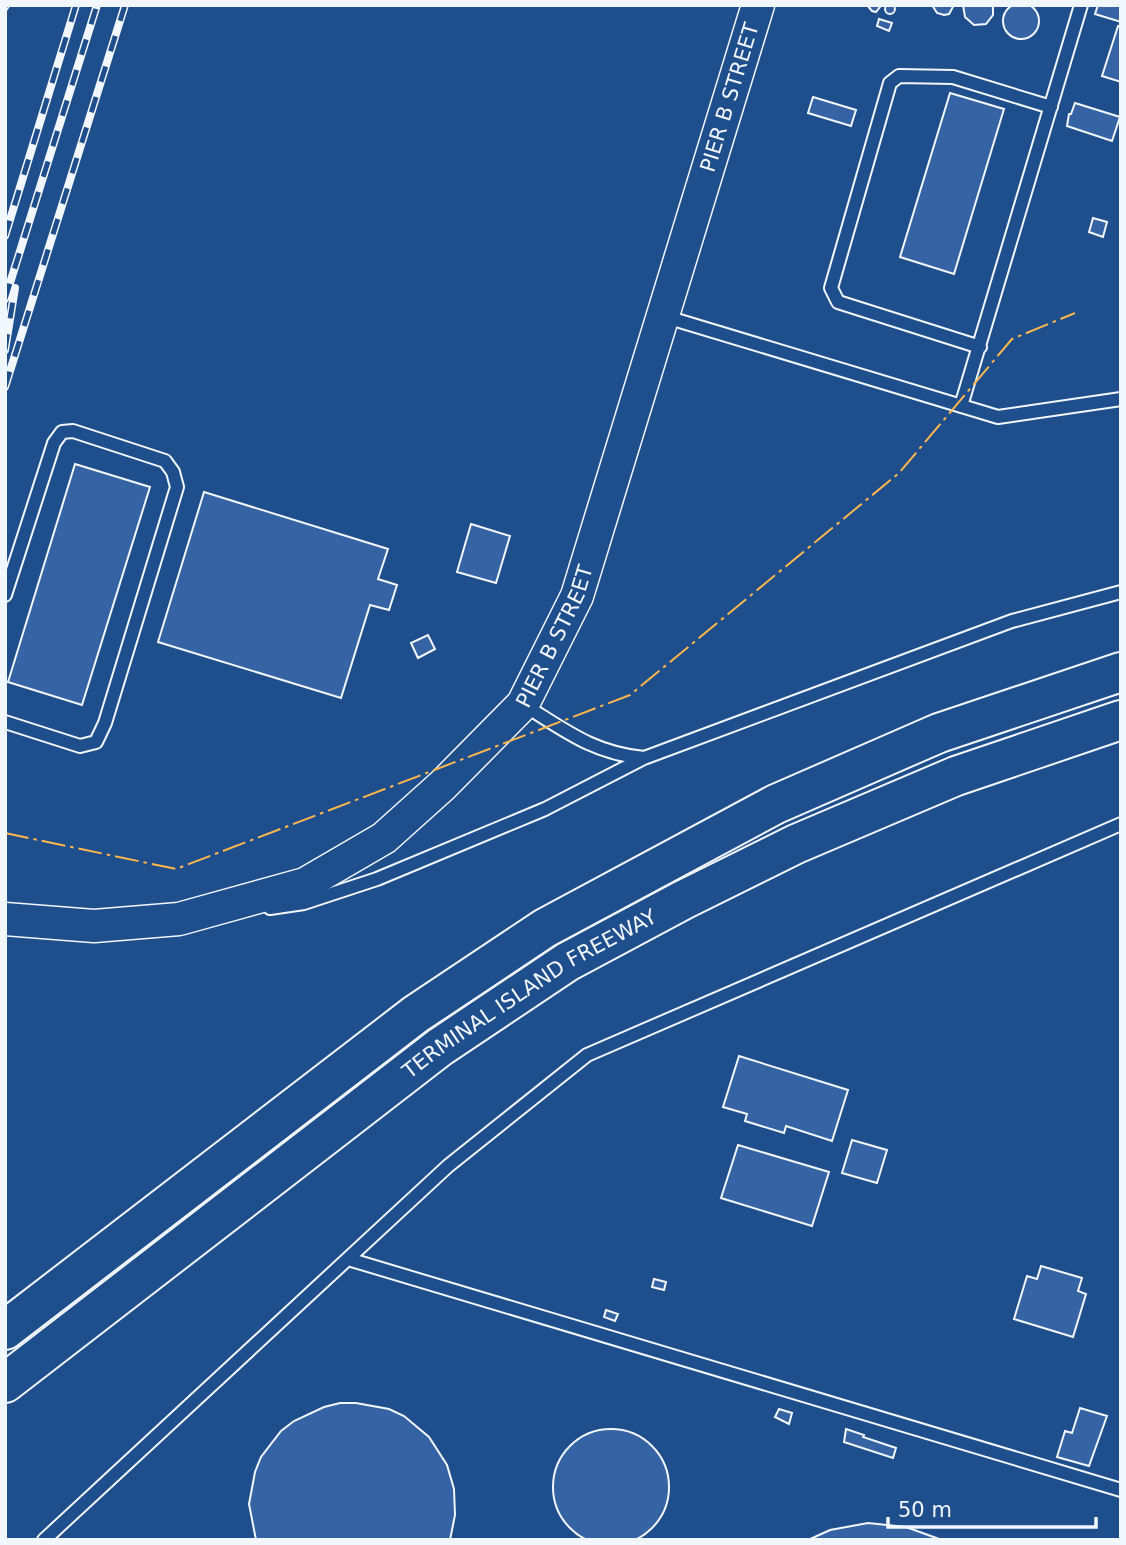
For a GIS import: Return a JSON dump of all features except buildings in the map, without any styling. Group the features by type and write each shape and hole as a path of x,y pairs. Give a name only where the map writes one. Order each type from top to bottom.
{"highway":[{"name":"TERMINAL ISLAND FREEWAY","path":"5,1330 416,1014 545,928 776,804 939,733 1121,672"},
{"name":"TERMINAL ISLAND FREEWAY","path":"5,1383 440,1047 566,962 796,844 956,776 1121,720"}],"street":[{"name":"PIER B STREET","path":"5,919 94,926 179,919 305,884 384,838 443,785 523,705 577,596 758,5"}],"lane":[{"path":"961,405 1081,5"},
{"path":"980,347 838,302 831,288 890,83 899,76 953,77 1051,107"},
{"path":"663,316 998,417 1121,399"},
{"path":"5,595 54,443 62,432 73,431 165,461 173,472 177,487 105,723 96,742 80,746 5,722"},
{"path":"179,919 304,904 377,879 545,809 644,758 1012,621 1121,592"},
{"path":"523,705 588,745 620,755 644,758"},
{"path":"44,1540 448,1166 587,1055 1121,824"},
{"path":"348,1259 1121,1490"}],"railway":[{"path":"5,236 76,5"},
{"path":"5,299 97,5"},
{"path":"5,387 125,5"},
{"path":"5,350 15,288"}],"power":[{"path":"5,833 176,869 630,695 899,473 1012,339 1075,313"}]}
